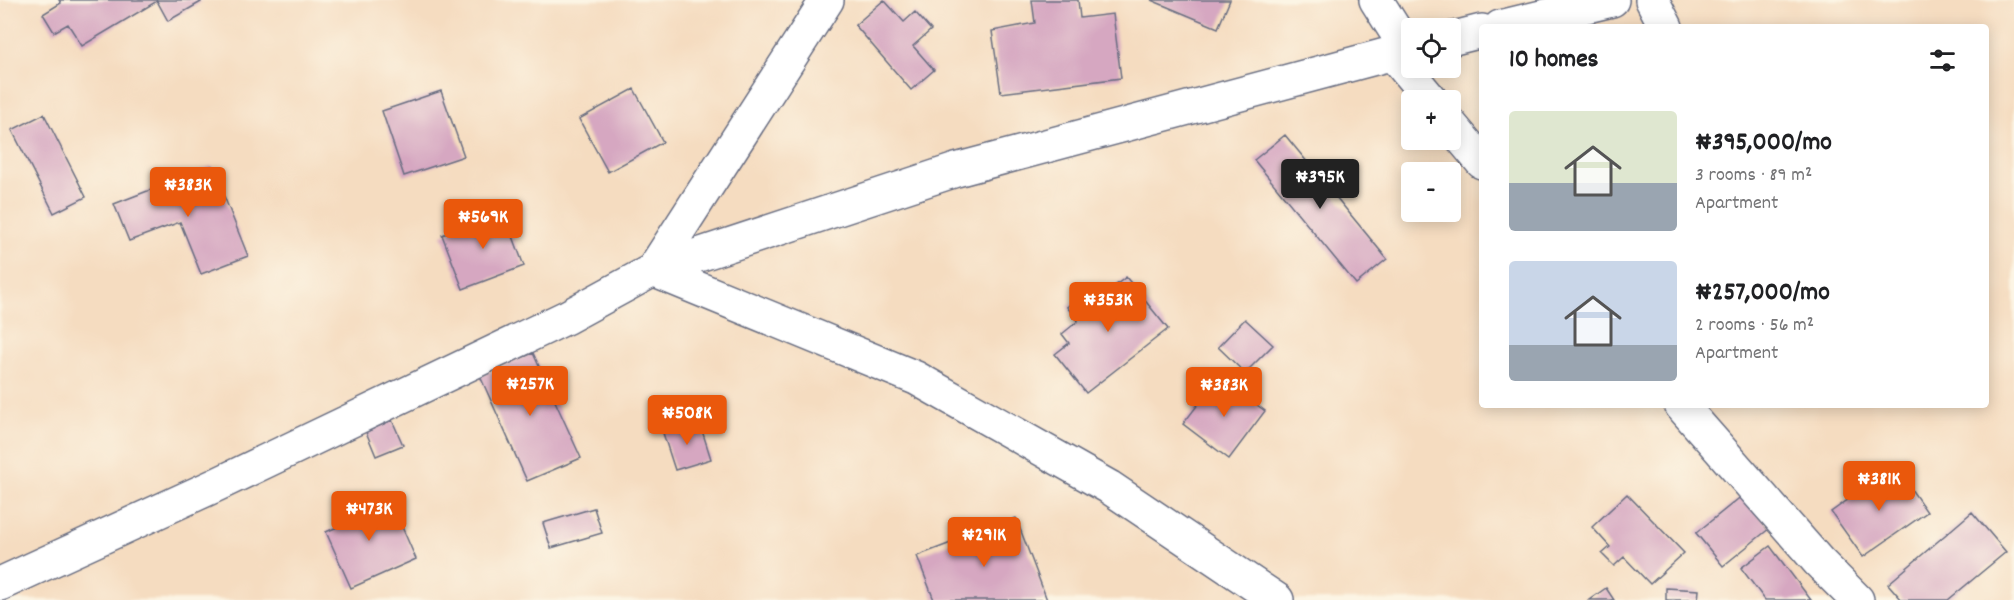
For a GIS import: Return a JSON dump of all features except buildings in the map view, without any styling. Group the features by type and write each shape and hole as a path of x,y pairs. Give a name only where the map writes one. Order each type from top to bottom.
{"street":[{"path":"653,270 827,0"},
{"path":"1376,0 1401,45"},
{"path":"1512,24 1612,0"},
{"path":"1652,0 1664,24"},
{"path":"1461,36 1479,32"},
{"path":"0,584 216,485 567,317 653,270 956,170 1401,51"},
{"path":"1461,137 1479,158"},
{"path":"653,270 916,378 1109,487 1277,600"},
{"path":"1684,408 1819,562 1857,600"}]}
